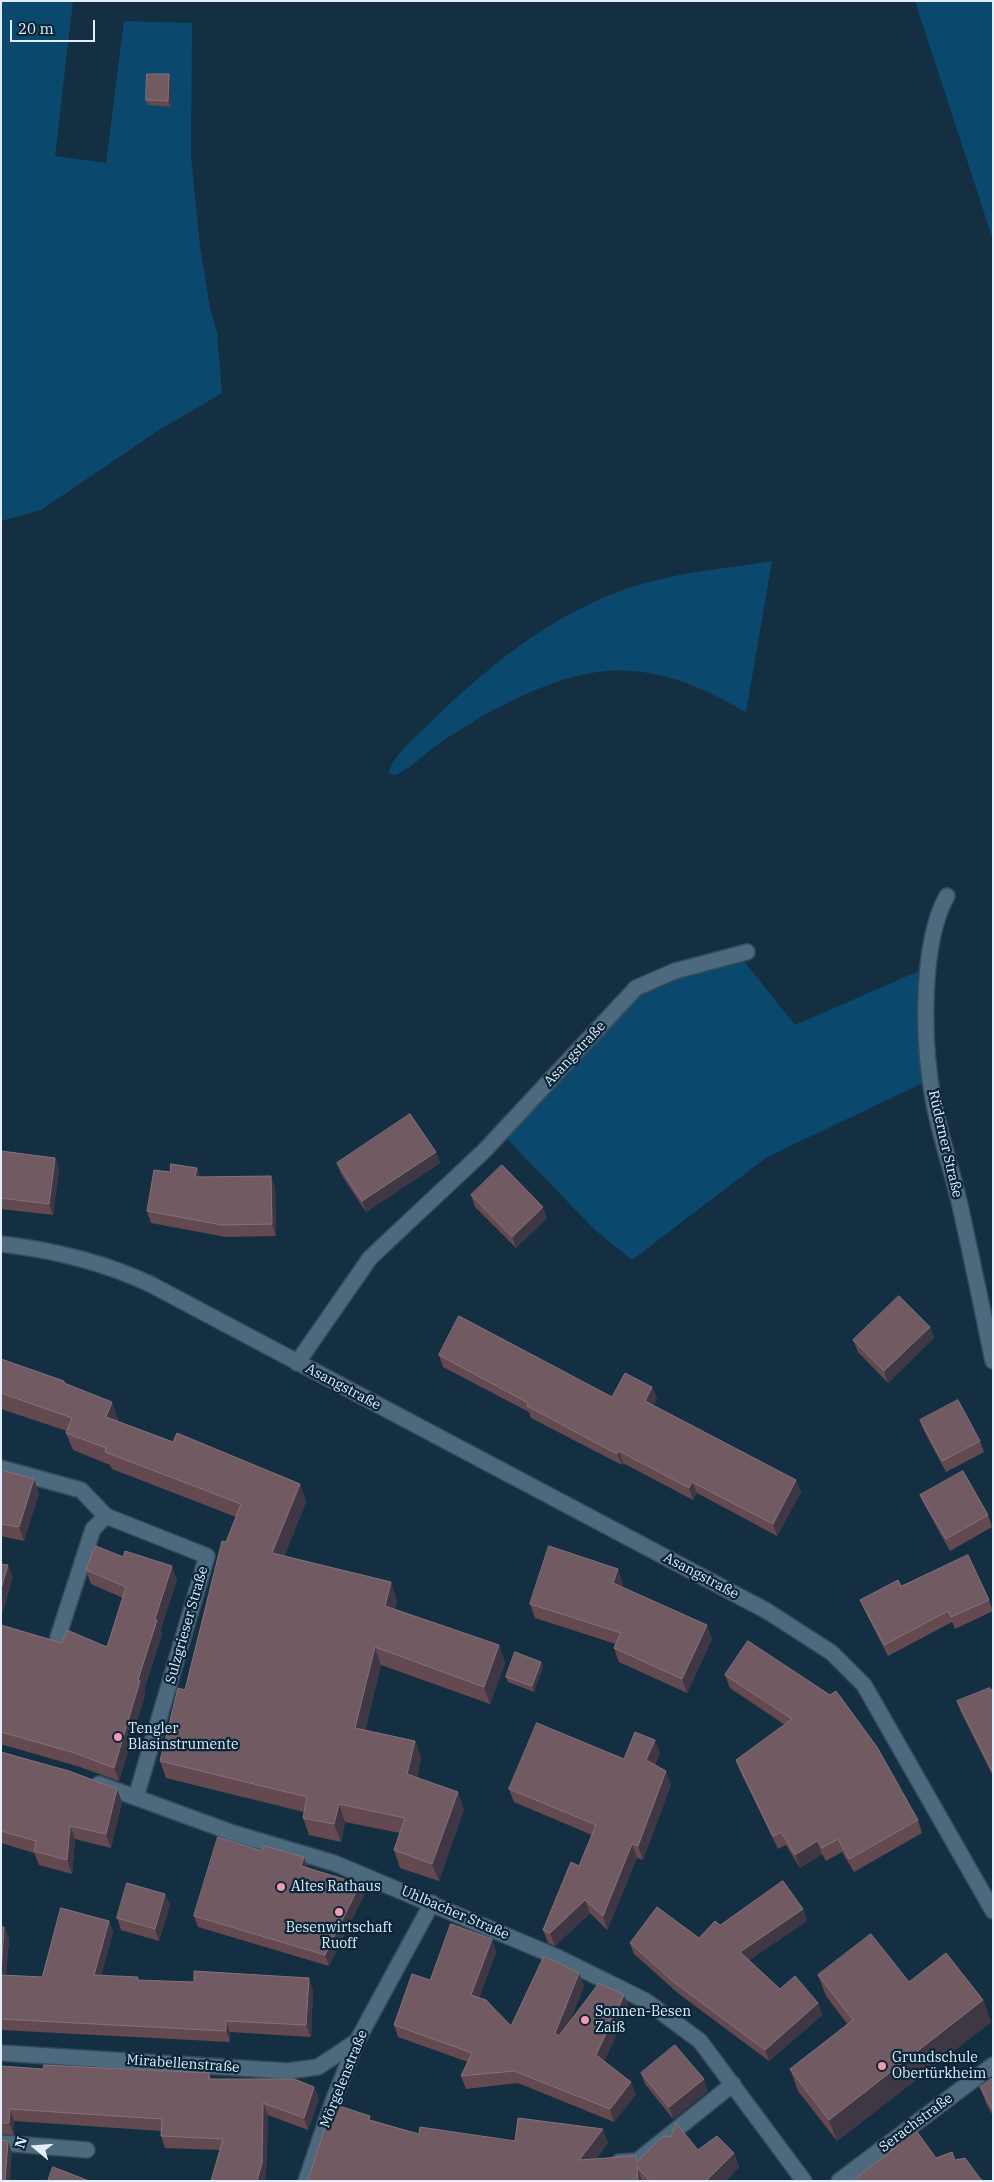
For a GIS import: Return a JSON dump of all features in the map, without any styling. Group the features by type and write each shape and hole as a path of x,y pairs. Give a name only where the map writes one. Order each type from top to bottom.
{"street":[{"name":"Rüderner Straße","path":"947,896 933,936 928,971 930,1082 993,1361"},
{"name":"Asangstraße","path":"297,1363 370,1258 485,1150 636,988 675,971 747,952"},
{"name":"Asangstraße","path":"1,1244 53,1251 131,1275 767,1611 832,1653 864,1686 993,1911"},
{"name":"Sulzgrieser Straße","path":"1,1468 81,1490 106,1516 207,1556 136,1797"},
{"path":"58,1637 93,1529 106,1516"},
{"name":"Uhlbacher Straße","path":"85,1779 232,1833 334,1863 557,1957 646,2001 700,2042 804,2181"},
{"name":"Mörgelenstraße","path":"306,2181 356,2041 432,1903"},
{"name":"Mirabellenstraße","path":"1,2053 288,2071 318,2067 356,2041"},
{"name":"Serachstraße","path":"839,2181 993,2065"},
{"path":"606,2163 637,2161 732,2084"},
{"path":"1,2144 88,2150"}],"shaded area":[{"path":"1,1 73,1 55,156 106,163 124,21 192,23 191,156 200,246 210,308 217,332 222,393 156,432 41,510 1,521"},
{"path":"915,1 993,1 993,240"},
{"path":"772,561 746,712 717,696 689,684 663,676 637,671 584,674 555,682 498,707 442,741 406,769 395,775 389,773 400,753 455,699 505,656 560,620 618,592 649,582 695,572"},
{"path":"743,960 795,1025 921,970 925,1082 767,1157 632,1260 595,1230 507,1139 639,995 678,977"}],"building":[{"path":"147,74 169,74 168,101 146,100"},
{"path":"410,1114 436,1152 362,1201 337,1163"},
{"path":"1,1151 55,1158 49,1204 1,1198"},
{"path":"171,1164 197,1168 195,1177 271,1176 272,1224 222,1225 147,1211 154,1170 170,1172"},
{"path":"502,1165 543,1207 512,1237 471,1195"},
{"path":"899,1296 930,1327 884,1371 853,1340"},
{"path":"459,1316 612,1397 625,1373 652,1387 645,1401 796,1480 773,1524 692,1482 689,1488 619,1451 617,1454 527,1406 528,1403 439,1355"},
{"path":"1,1359 64,1381 64,1383 112,1402 106,1417 173,1442 177,1433 300,1484 272,1553 391,1582 385,1606 499,1645 484,1687 375,1647 355,1728 415,1741 407,1774 458,1792 432,1864 394,1850 405,1818 339,1804 334,1824 303,1818 307,1797 160,1761 178,1688 185,1690 222,1541 226,1542 241,1504 105,1452 106,1448 66,1433 72,1418 1,1393"},
{"path":"958,1400 980,1441 942,1461 920,1420"},
{"path":"1,1470 34,1479 19,1527 1,1524"},
{"path":"963,1471 988,1515 946,1539 920,1495"},
{"path":"96,1546 123,1557 125,1551 172,1566 155,1619 157,1620 138,1680 140,1681 114,1768 75,1753 1,1732 1,1625 62,1643 67,1630 107,1647 126,1587 86,1570"},
{"path":"549,1546 618,1569 613,1583 707,1625 682,1679 614,1648 621,1633 530,1604"},
{"path":"968,1555 989,1600 951,1617 948,1611 884,1645 860,1600 898,1580 901,1586"},
{"path":"1,1564 8,1565 1,1589"},
{"path":"748,1641 830,1695 836,1691 877,1747 918,1820 849,1859 838,1839 822,1848 817,1841 795,1855 781,1832 773,1836 736,1760 792,1719 725,1675"},
{"path":"515,1652 541,1662 532,1686 506,1677"},
{"path":"990,1688 993,1693 993,1773 957,1701"},
{"path":"537,1723 624,1759 635,1732 655,1740 646,1760 666,1771 638,1846 632,1844 603,1916 585,1900 550,1933 543,1930 571,1862 579,1866 596,1825 509,1789"},
{"path":"1,1752 69,1771 117,1789 106,1834 70,1826 67,1860 34,1851 36,1841 1,1831"},
{"path":"218,1837 262,1851 264,1846 304,1857 301,1866 360,1884 325,1955 194,1916"},
{"path":"783,1881 803,1909 740,1952 780,1989 795,1976 818,2003 765,2050 675,1983 630,1943 657,1907 699,1938 715,1921 720,1925"},
{"path":"127,1883 165,1894 155,1929 117,1918"},
{"path":"61,1908 109,1921 94,1975 138,1977 137,1980 194,1982 194,1971 309,1978 306,2025 226,2021 226,2031 1,2019 1,1975 42,1977"},
{"path":"451,1924 492,1939 471,1995 486,2000 511,2026 544,1956 579,1973 555,2033 559,2036 599,1983 624,1995 596,2055 631,2082 610,2109 514,2071 461,2076 472,2053 394,2025 412,1974 430,1980"},
{"path":"1,1927 4,1927 1,1974"},
{"name":"Grundschule Obertürkheim","path":"871,1934 909,1982 946,1953 983,2000 829,2120 790,2069 853,2020 818,1975"},
{"path":"675,2045 704,2079 669,2107 641,2073"},
{"path":"44,2065 209,2073 209,2079 294,2079 314,2087 304,2118 263,2103 262,2163 257,2181 211,2181 223,2139 161,2136 162,2119 10,2109 9,2123 1,2123 1,2066 43,2069"},
{"path":"993,2078 993,2110 980,2087"},
{"path":"333,2104 370,2116 369,2120 419,2134 420,2127 515,2141 518,2118 603,2129 579,2160 636,2156 637,2162 663,2136 671,2137 676,2123 698,2150 717,2136 734,2153 706,2181 650,2181 637,2167 638,2181 308,2181"},
{"path":"915,2129 936,2158 952,2152 955,2160 965,2158 982,2181 852,2181 899,2145 897,2142"},
{"path":"1,2140 8,2141 5,2181 1,2181"},
{"path":"53,2167 89,2181 48,2181"}],"place":[{"name":"Tengler Blasinstrumente","path":"118,1737"},
{"name":"Altes Rathaus","path":"281,1887"},
{"name":"Besenwirtschaft Ruoff","path":"339,1912"},
{"name":"Sonnen-Besen Zaiß","path":"585,2020"},
{"name":"Grundschule Obertürkheim","path":"882,2066"}]}
